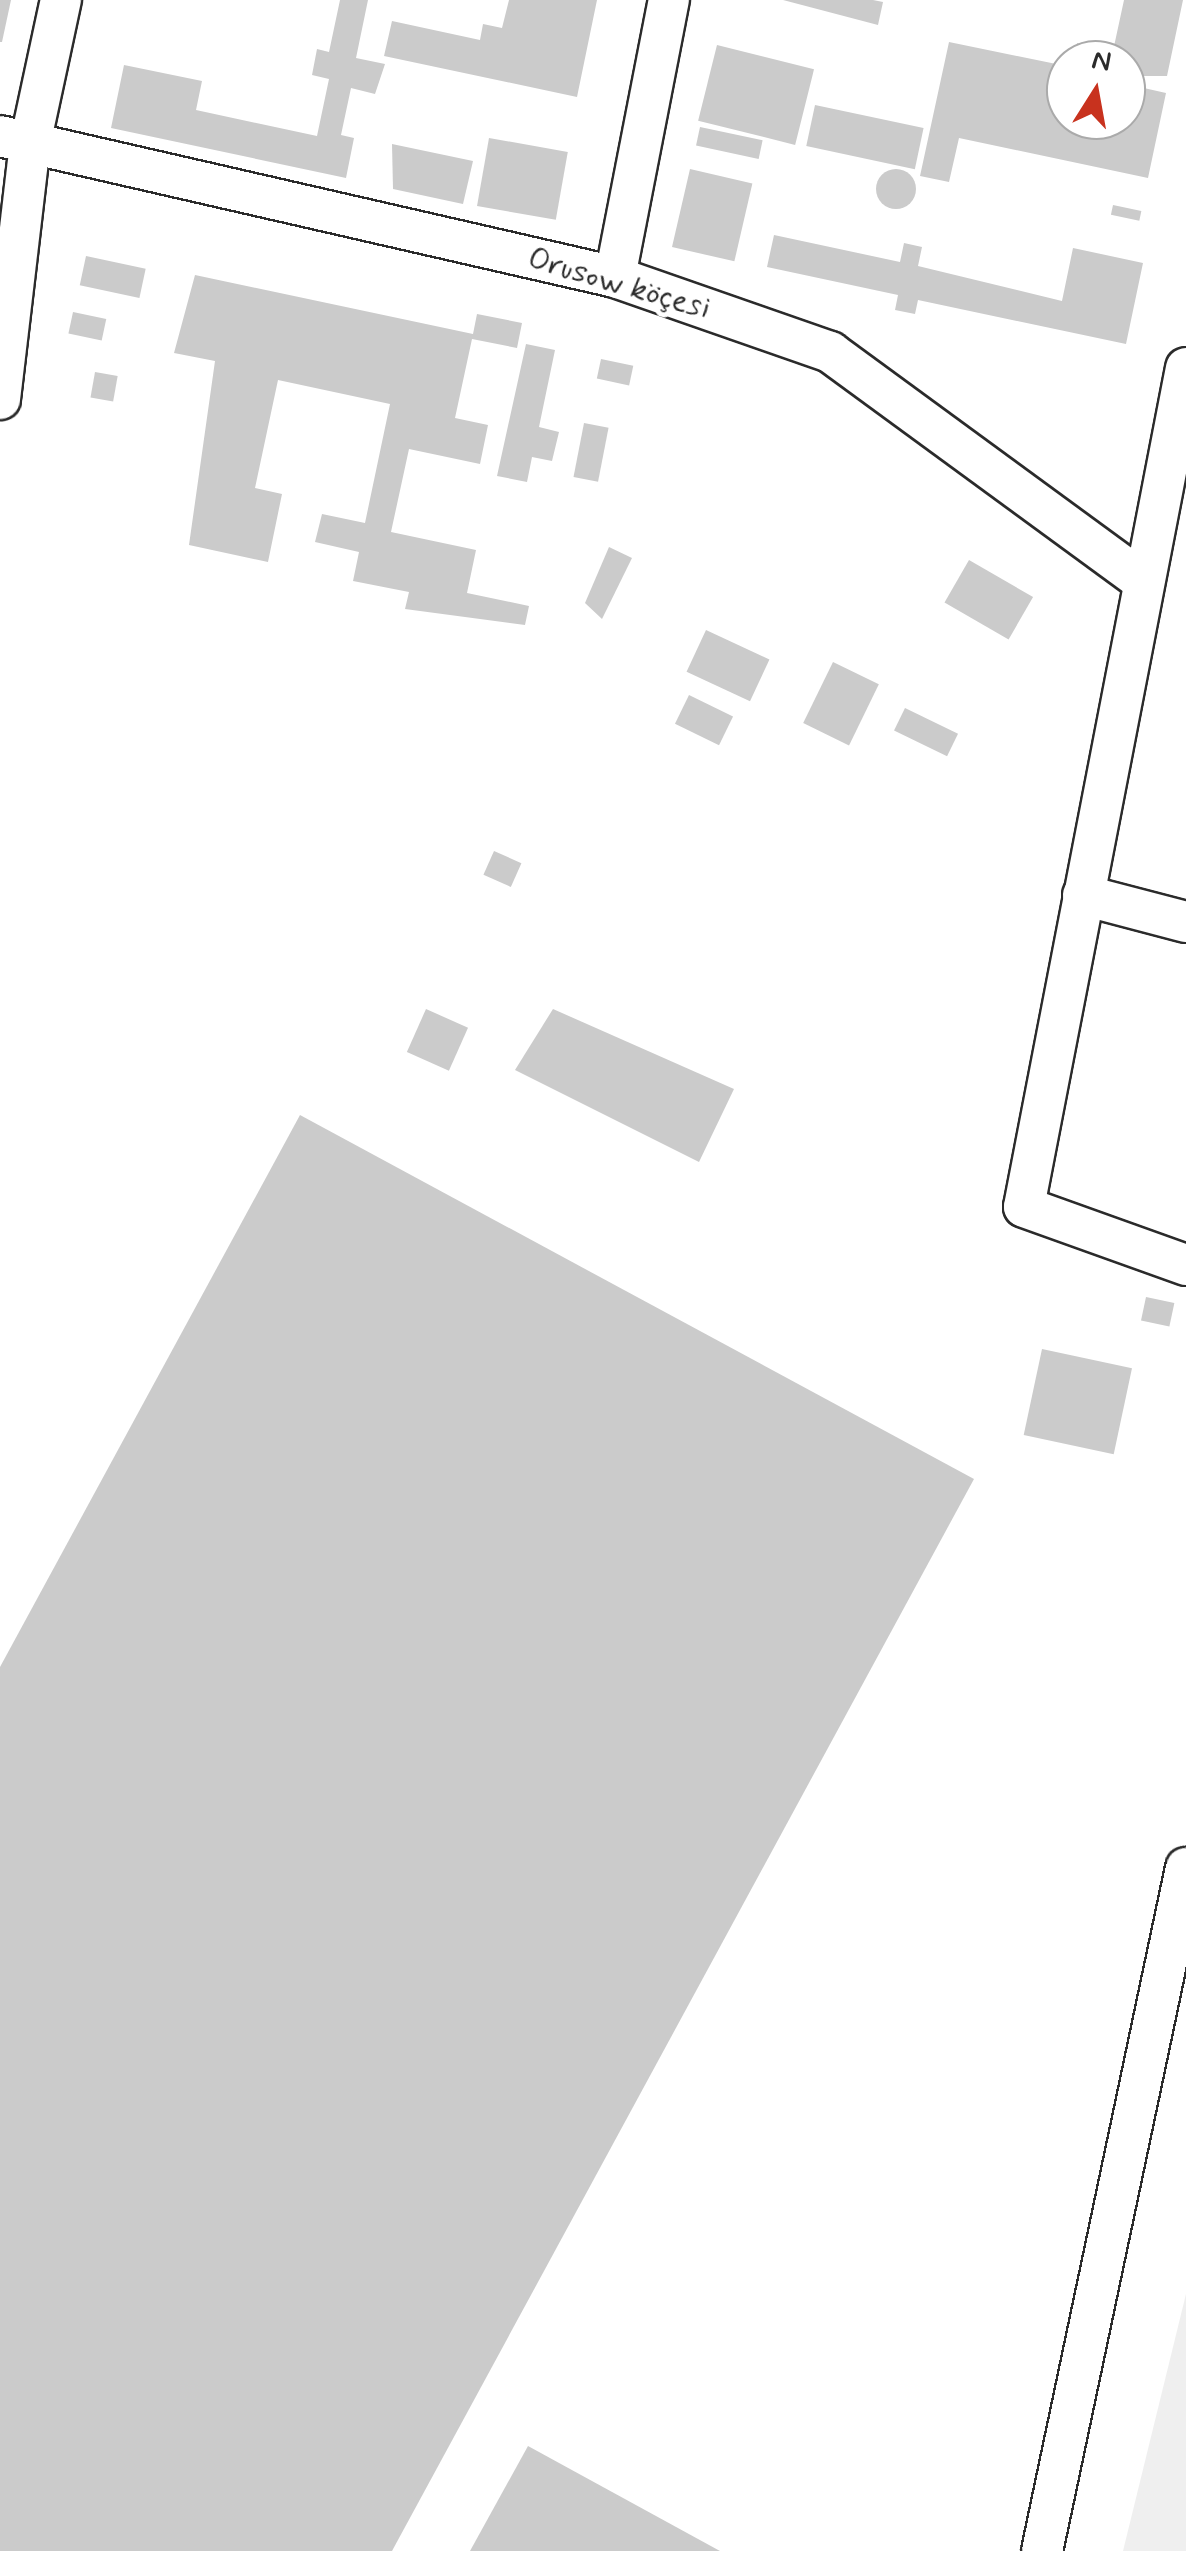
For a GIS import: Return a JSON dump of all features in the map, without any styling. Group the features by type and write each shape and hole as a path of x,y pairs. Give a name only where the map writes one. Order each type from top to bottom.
{"street":[{"path":"0,399 15,140 62,0"},
{"path":"615,276 669,0"},
{"name":"Orusow köçesi","path":"15,140 615,276 830,352 1140,579"},
{"path":"1184,380 1140,579 1125,708 1083,895 1024,1207 1186,1265"},
{"path":"1083,895 1186,922"},
{"path":"1042,2551 1186,1868"}],"shaded area":[{"path":"1186,2294 1186,2551 1123,2551"}],"building":[{"path":"0,0 11,0 2,42 0,42"},
{"path":"340,0 368,0 356,58 385,64 375,94 351,88 341,135 354,138 346,178 111,128 124,65 202,81 196,110 317,136 329,79 312,75 317,49 329,52"},
{"path":"509,0 597,0 577,97 384,56 392,21 480,40 483,24 502,28"},
{"path":"783,0 873,0 883,2 878,25"},
{"path":"1124,0 1183,0 1167,76 1146,76 1146,40 1115,40"},
{"path":"949,42 1046,62 1046,140 1146,140 1146,88 1166,93 1148,178 959,138 949,182 920,176"},
{"path":"717,45 814,69 795,145 698,121"},
{"path":"815,105 924,128 915,169 806,146"},
{"path":"700,127 763,140 759,159 696,146"},
{"path":"489,138 568,152 556,220 477,206"},
{"path":"392,144 473,161 463,204 393,189"},
{"path":"690,169 752,183 734,261 672,247"},
{"path":"896,169 910,175 916,189 910,203 896,209 882,203 876,189 882,175"},
{"path":"1113,205 1141,211 1139,221 1111,215"},
{"path":"774,235 900,262 904,243 922,247 918,266 1062,301 1073,248 1143,263 1126,344 918,300 915,314 895,310 898,295 767,267"},
{"path":"86,256 146,269 139,298 80,285"},
{"path":"195,275 473,334 477,314 522,323 517,348 472,339 455,418 488,425 480,464 409,449 391,532 476,550 467,593 529,606 525,625 405,609 409,592 353,581 359,552 315,542 322,514 365,523 390,404 278,380 255,488 282,494 268,562 189,545 215,361 174,353"},
{"path":"73,312 106,319 102,341 68,334"},
{"path":"526,344 555,350 539,427 559,432 552,461 532,457 527,482 497,476"},
{"path":"601,359 633,366 629,385 597,379"},
{"path":"95,372 118,376 113,402 90,398"},
{"path":"584,423 609,428 598,482 574,477"},
{"path":"609,547 632,558 602,619 585,603"},
{"path":"969,560 1033,597 1009,639 944,602"},
{"path":"706,630 769,660 750,701 687,672"},
{"path":"833,662 879,684 849,745 803,723"},
{"path":"689,695 733,716 719,745 675,724"},
{"path":"905,708 958,734 947,756 894,730"},
{"path":"494,851 521,863 511,887 483,875"},
{"path":"426,1009 468,1028 449,1071 407,1052"},
{"path":"553,1009 734,1089 699,1162 515,1070"},
{"path":"300,1115 974,1479 392,2551 0,2551 0,1667"},
{"path":"1146,1297 1174,1303 1169,1327 1141,1320"},
{"path":"1042,1349 1132,1368 1114,1454 1024,1435"},
{"path":"528,2446 720,2551 470,2551"}]}
